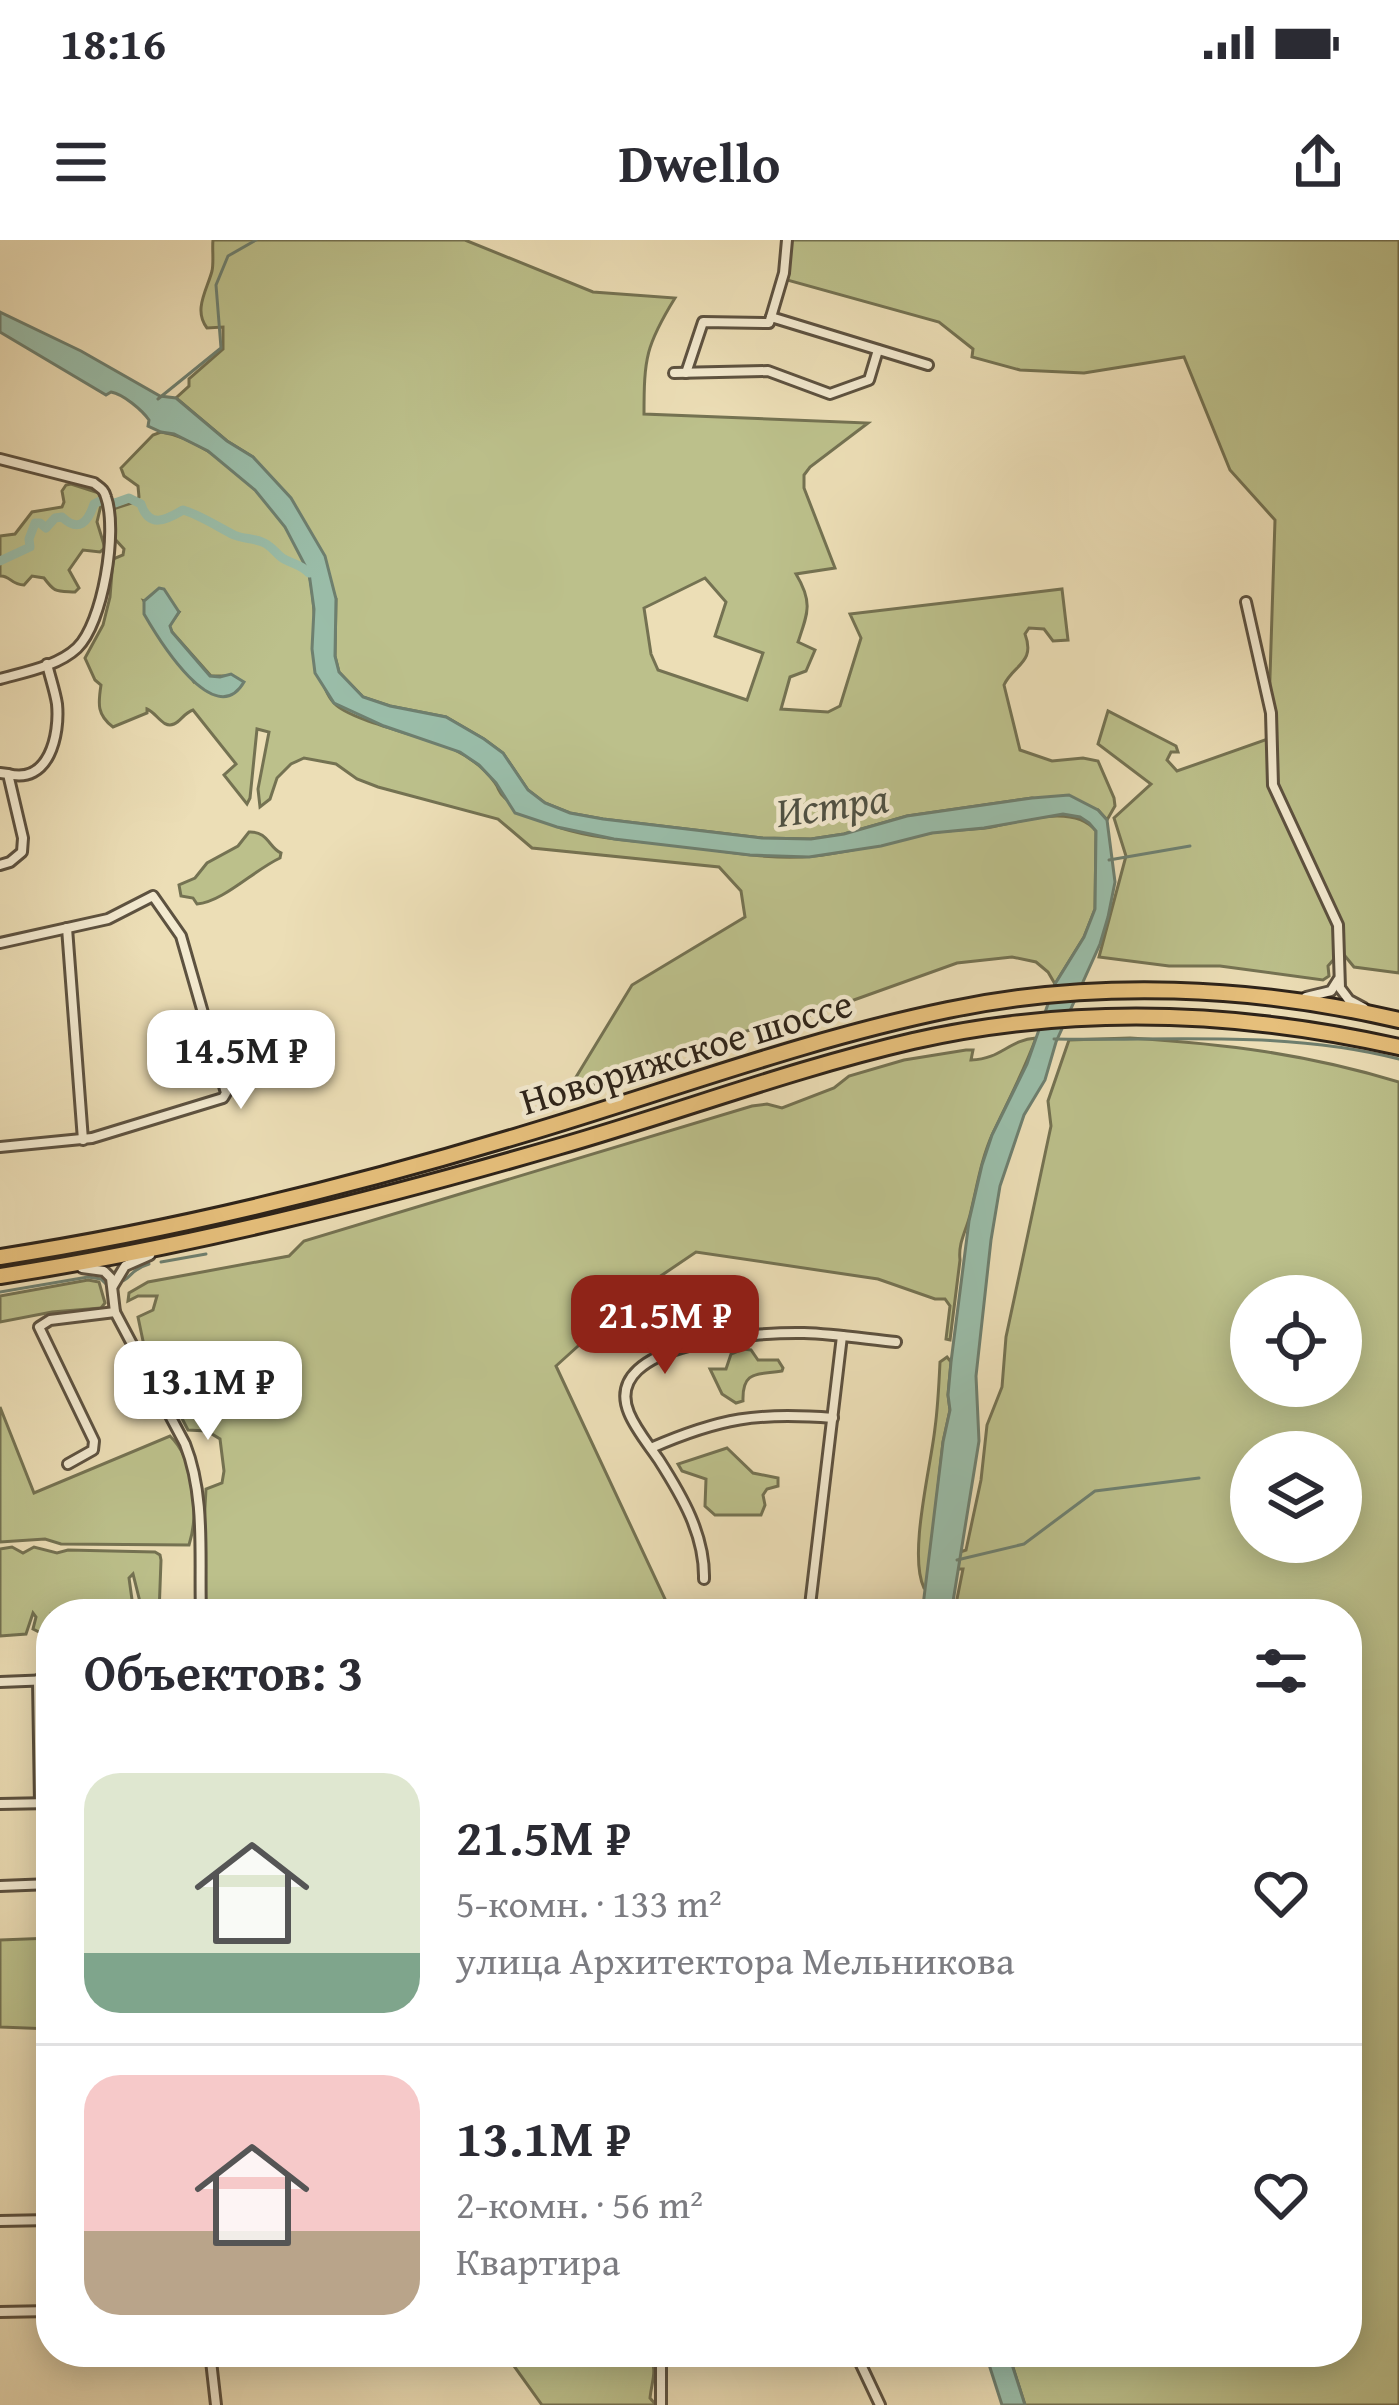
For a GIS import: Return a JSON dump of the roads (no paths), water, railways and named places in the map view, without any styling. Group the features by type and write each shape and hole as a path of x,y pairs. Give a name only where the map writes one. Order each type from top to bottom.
{"highway":[{"name":"Новорижское шоссе","path":"0,1257 324,1189 519,1136 867,1029 951,1009 1165,991 1282,1000 1399,1020"},
{"name":"Новорижское шоссе","path":"0,1276 332,1208 510,1161 827,1064 909,1042 991,1028 1166,1016 1330,1033 1399,1047"}],"street":[{"path":"686,373 703,322 769,323 784,273 787,240"},
{"path":"771,317 928,365"},
{"path":"674,373 769,371 830,394 868,380 878,350"},
{"path":"0,459 94,483 107,502 110,550 93,626 74,651 0,680"},
{"path":"1246,602 1271,713 1273,785 1338,925 1338,979 1343,995 1377,1015"},
{"path":"0,865 22,852 23,838 4,774 23,777 51,756 57,706 47,664"},
{"path":"0,944 108,920 153,896 181,936 226,1093 223,1098 83,1140 0,1147"},
{"path":"67,928 83,1140"},
{"path":"1282,1000 1325,994 1338,979"},
{"path":"113,1288 121,1270 132,1261 192,1240"},
{"path":"30,1271 97,1269 109,1274 115,1312 194,1466 201,1599"},
{"path":"68,1464 93,1450 94,1441 39,1328 50,1320 115,1312"},
{"path":"704,1579 695,1526 629,1414 626,1402 631,1376 646,1362 685,1348 750,1335 806,1333 896,1342"},
{"path":"811,1599 842,1336"},
{"path":"651,1448 740,1418 832,1418"},
{"path":"0,1682 36,1680"},
{"path":"0,1804 36,1803"},
{"path":"0,1886 36,1885"},
{"path":"0,2221 36,2220"},
{"path":"0,2312 36,2311"},
{"path":"212,2367 217,2405"},
{"path":"661,2367 662,2405"},
{"path":"862,2367 880,2405"}],"waterway":[{"path":"158,399 221,348 216,285 228,256 256,240"},
{"path":"0,561 30,547 35,523 46,528 62,517 78,525 94,504 129,498 141,504 153,520 183,510 234,535 265,543 309,573 318,571"},
{"path":"1109,860 1190,846"},
{"path":"1054,1039 1271,1040 1399,1059"},
{"path":"161,1262 206,1254"},
{"path":"122,1281 149,1264"},
{"path":"0,1292 88,1277 106,1284"},
{"path":"957,1560 1024,1544 1095,1491 1199,1478"}],"water label":[{"name":"Истра","path":"832,804"}]}
